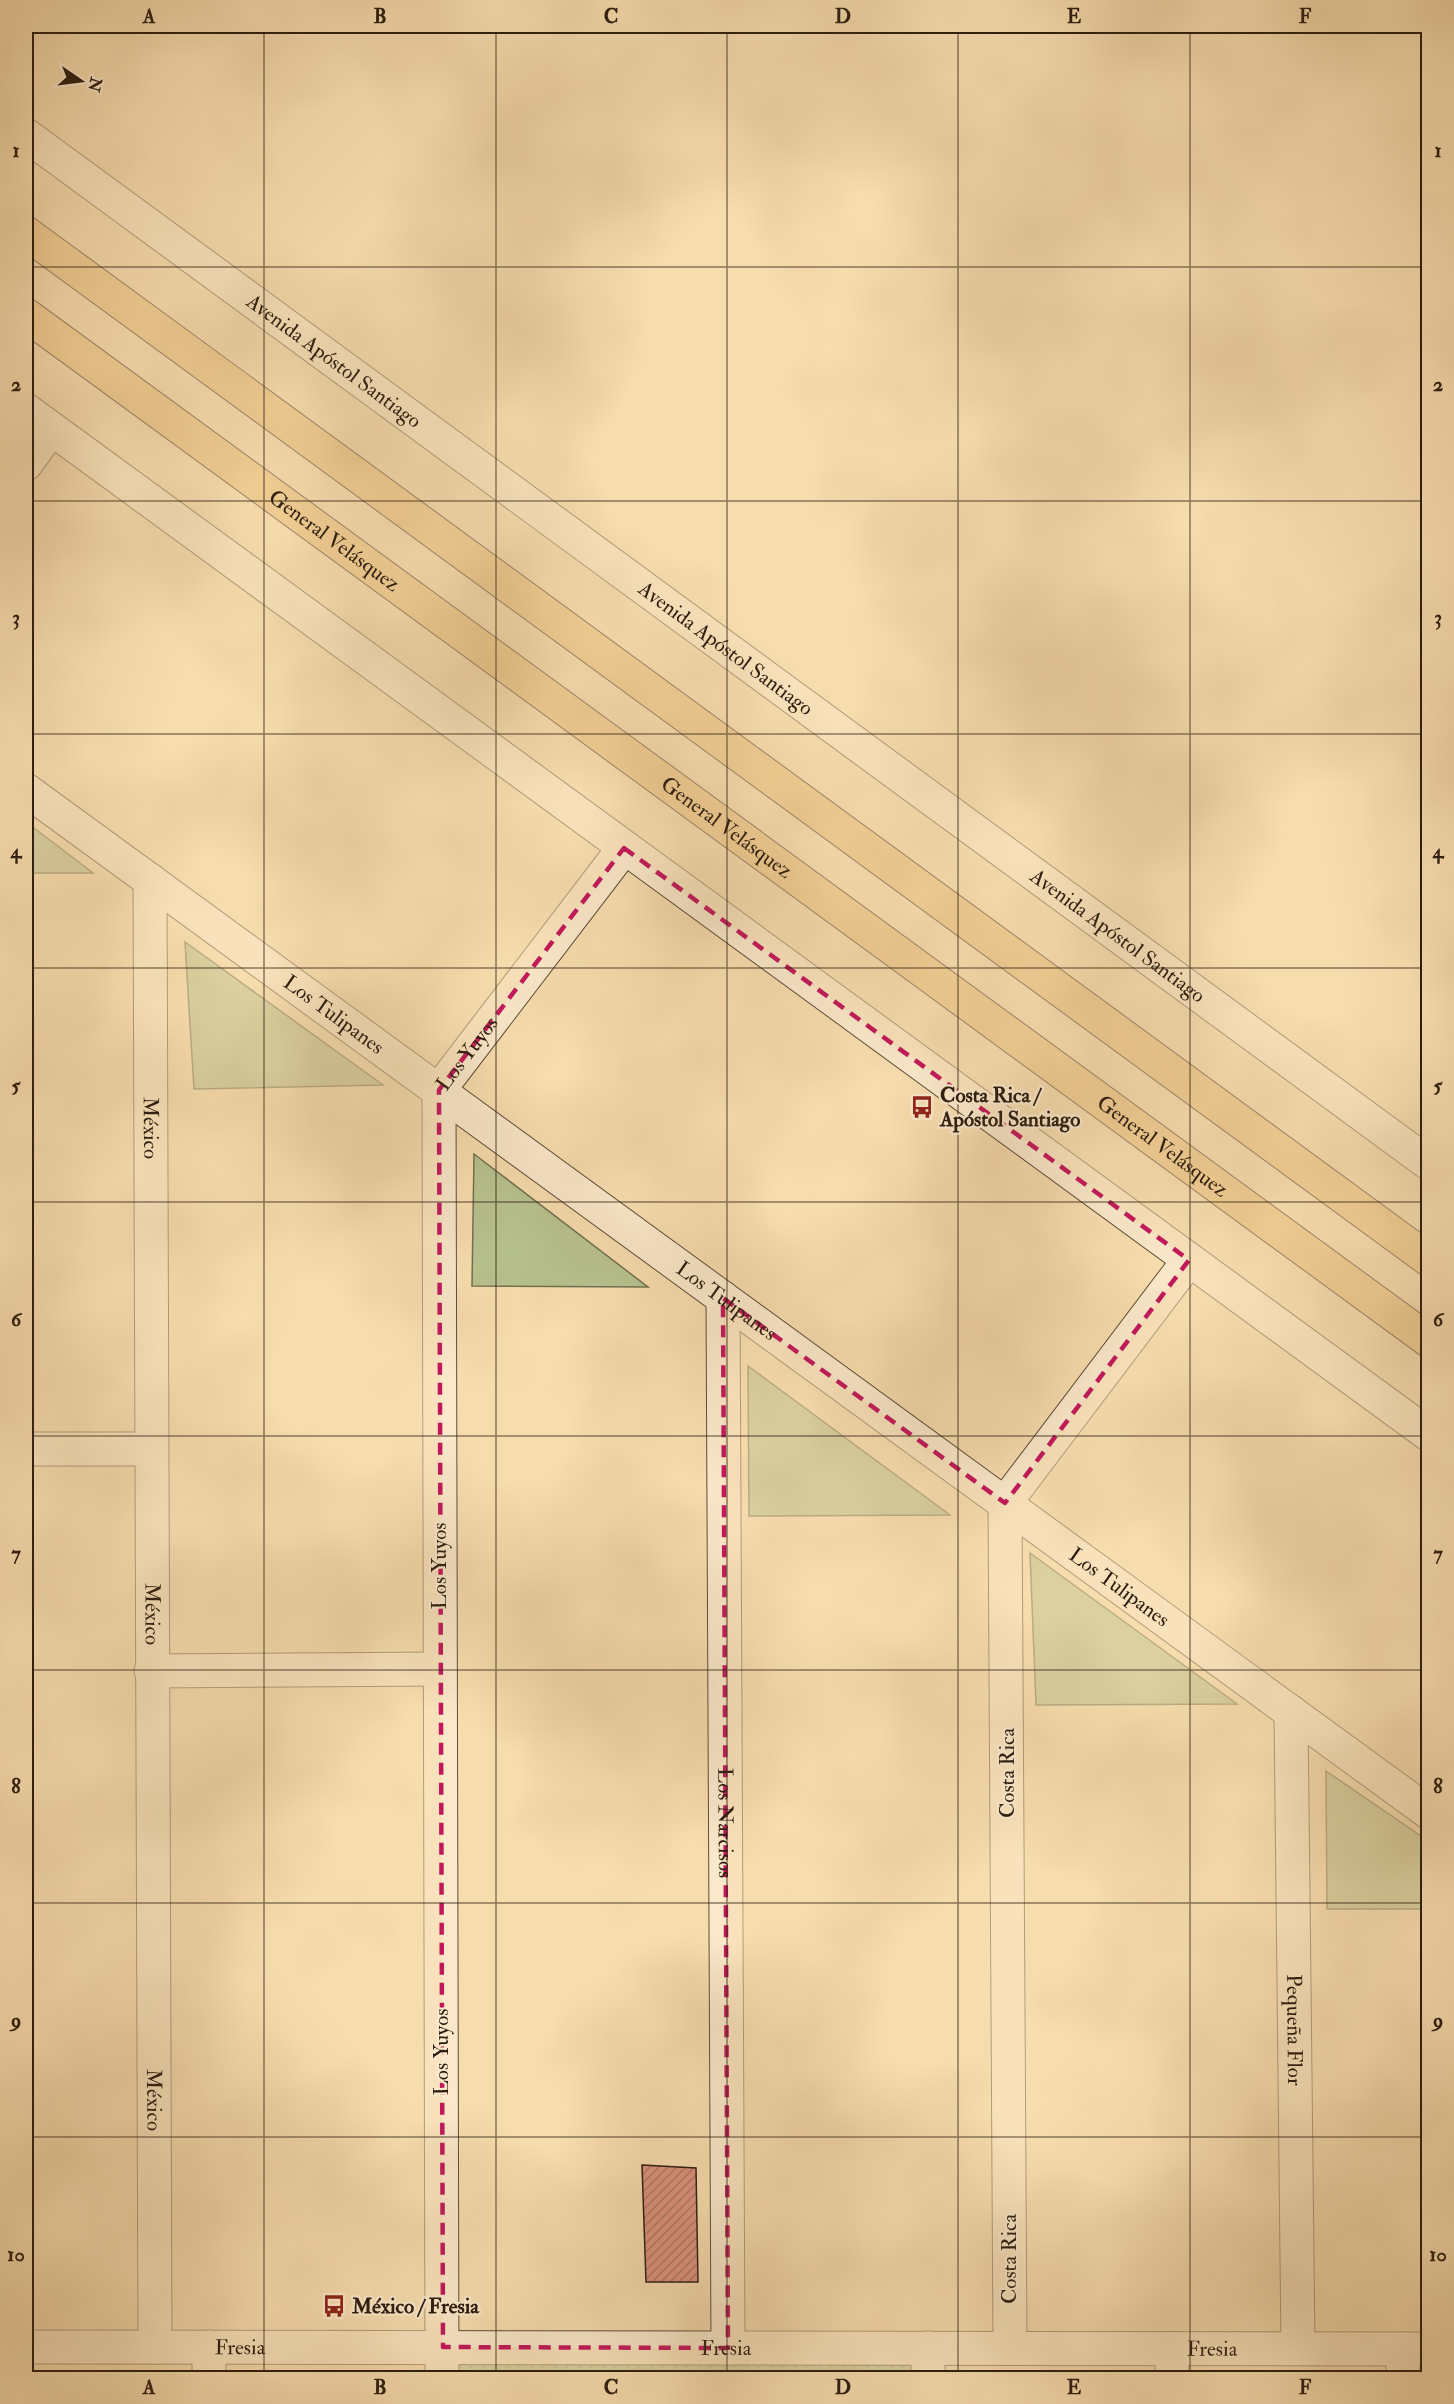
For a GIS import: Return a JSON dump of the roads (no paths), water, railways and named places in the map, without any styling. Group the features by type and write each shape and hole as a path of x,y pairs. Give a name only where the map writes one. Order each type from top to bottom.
{"highway":[{"path":"26,233 1428,1259"},
{"name":"General Velásquez","path":"26,315 1428,1340"}],"street":[{"name":"Avenida Apóstol Santiago","path":"26,135 1428,1163"},
{"path":"26,410 1428,1434"},
{"path":"26,464 51,429"},
{"name":"Los Tulipanes","path":"26,790 1428,1812"},
{"name":"Los Yuyos","path":"442,2363 439,1090 624,848"},
{"name":"México","path":"150,880 155,2347"},
{"path":"1005,1503 1189,1260"},
{"name":"Los Narcisos","path":"723,1298 728,2348"},
{"path":"26,1449 151,1449"},
{"name":"Costa Rica","path":"1005,1503 1010,2348"},
{"path":"152,1671 439,1669"},
{"name":"Pequeña Flor","path":"1291,1712 1298,2348"},
{"name":"Fresia","path":"26,2347 155,2347 209,2363 442,2363 728,2348 928,2363 1010,2348 1172,2364 1298,2348 1411,2359"}],"place":[{"name":"Costa Rica / Apóstol Santiago","path":"922,1107"},
{"name":"México / Fresia","path":"334,2306"}]}
